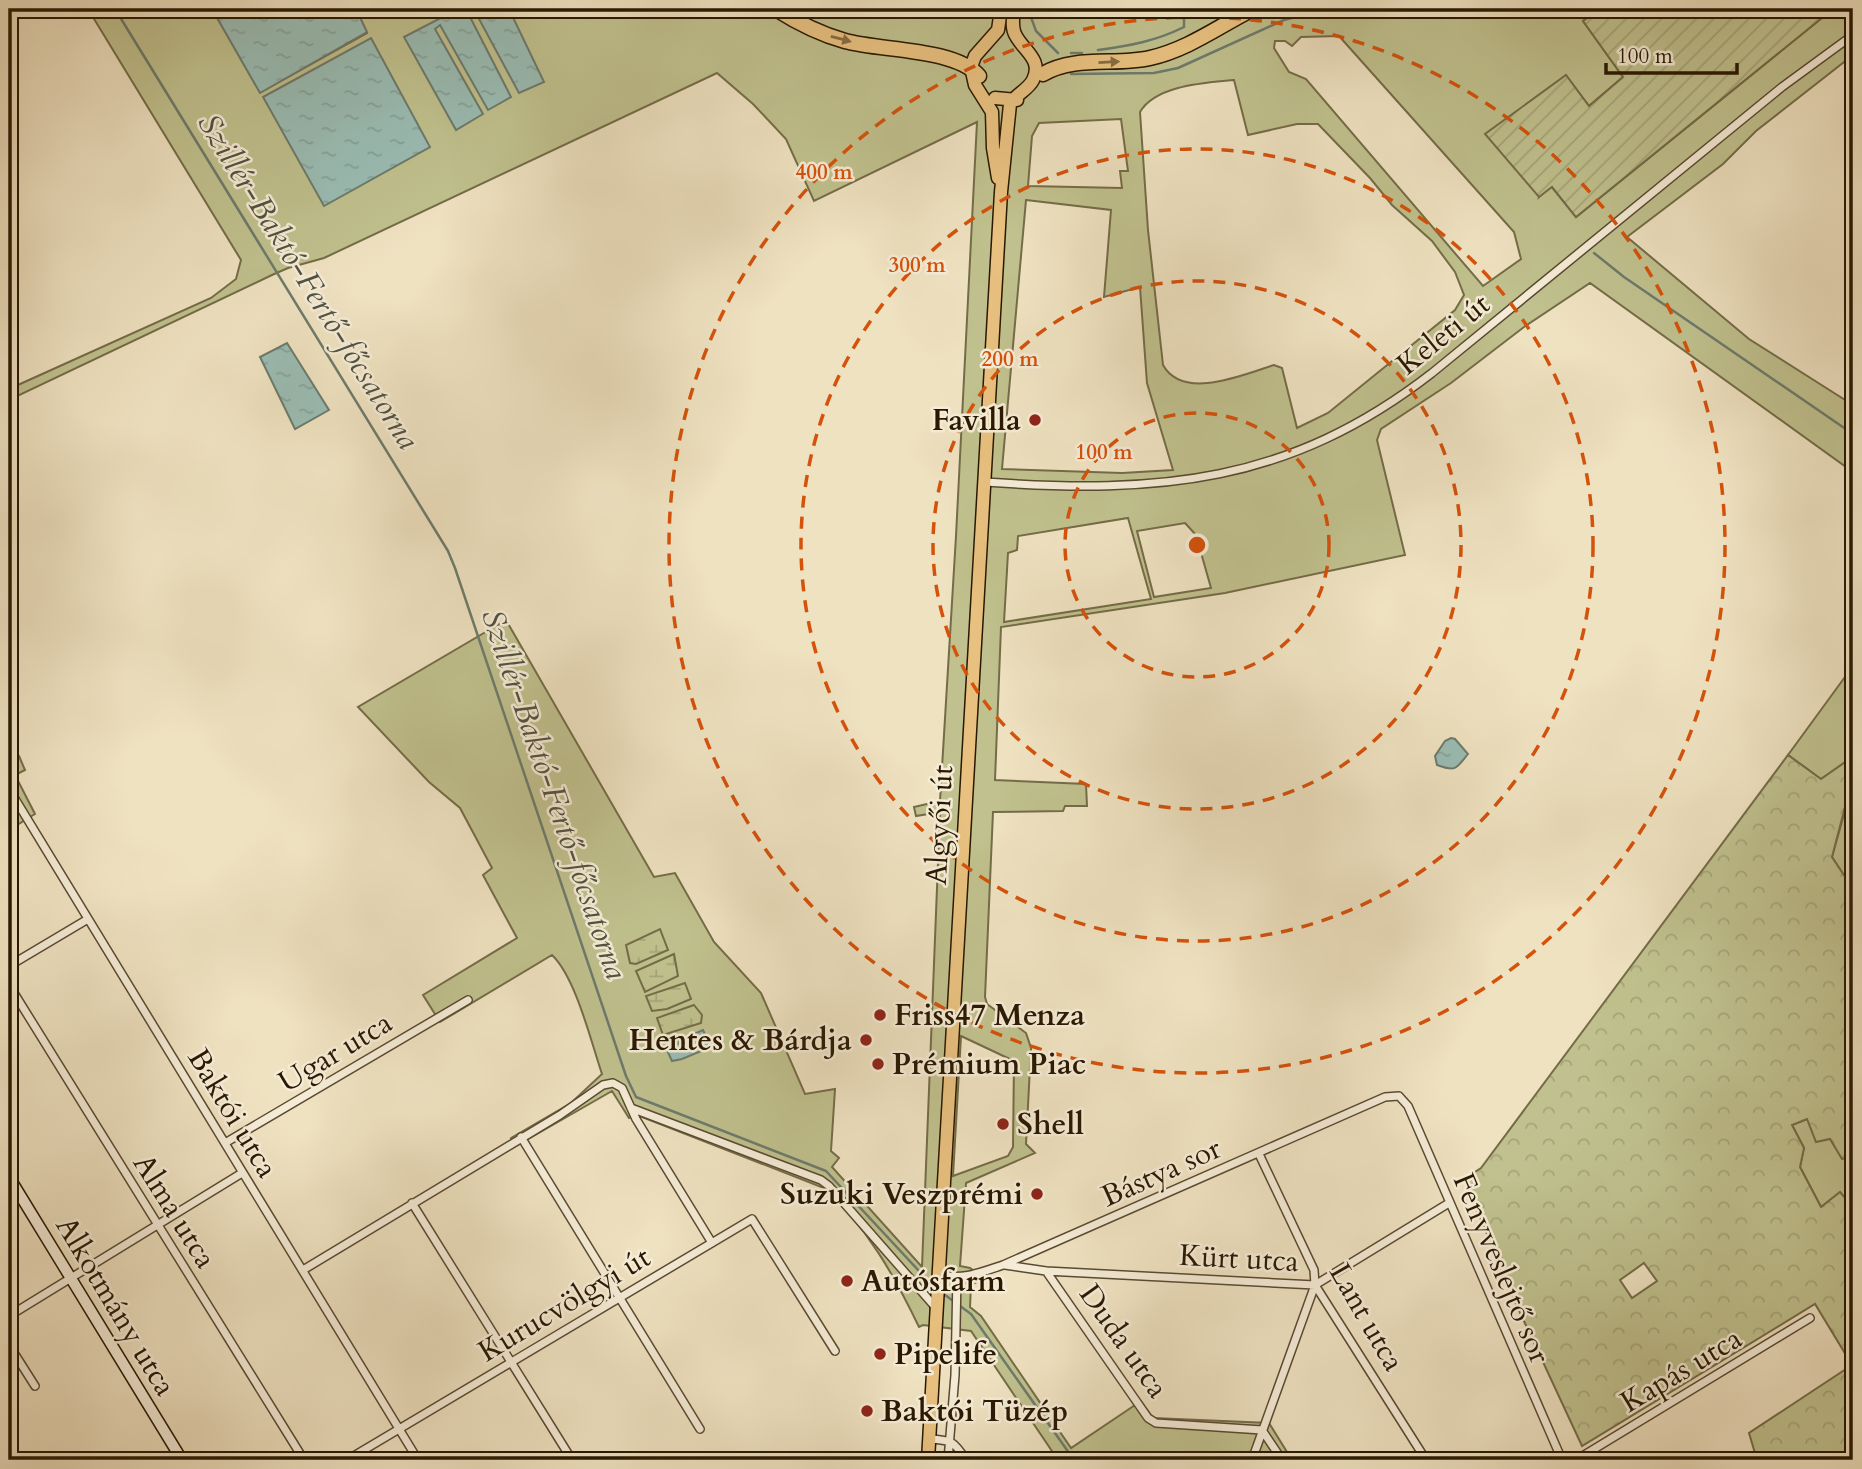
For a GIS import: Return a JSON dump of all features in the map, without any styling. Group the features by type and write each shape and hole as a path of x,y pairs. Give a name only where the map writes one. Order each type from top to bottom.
{"highway":[{"path":"776,9 813,31 837,39 953,59 975,71"},
{"path":"1043,74 1065,64 1147,59 1172,52 1191,45 1253,9"}],"main road":[{"path":"1001,9 998,30 975,56 975,85 992,112 993,148 1001,192"},
{"path":"975,71 985,54 1000,42 1004,34 1007,9"},
{"path":"995,98 1016,100 1032,94 1043,74 1042,58 1020,29 1017,9"},
{"path":"1001,192 1011,148 1016,100 1032,81 1036,65 1014,33 1017,9"},
{"path":"975,71 981,83 995,98 999,116 1001,192"},
{"name":"Algyői út","path":"928,1460 1001,192"}],"street":[{"name":"Keleti út","path":"985,482 1072,487 1121,487 1182,482 1233,472 1283,457 1354,425 1394,401 1432,373 1782,87 1853,35"},
{"name":"Baktói utca","path":"9,789 418,1460"},
{"path":"9,966 88,919"},
{"name":"Alma utca","path":"9,985 304,1460"},
{"name":"Ugar utca","path":"225,1143 468,1000"},
{"path":"303,1270 560,1115 603,1085 613,1083 622,1088 631,1108 712,1242"},
{"name":"Bástya sor","path":"939,1276 972,1275 1034,1253 1385,1097 1399,1096"},
{"name":"Fenyveslejtő sor","path":"1399,1096 1408,1106 1562,1460"},
{"path":"631,1108 821,1180 937,1305"},
{"path":"521,1138 700,1429"},
{"name":"Lant utca","path":"1259,1154 1314,1270 1315,1285 1426,1460"},
{"path":"9,1316 242,1172"},
{"name":"Alkotmány utca","path":"9,1177 182,1460"},
{"path":"412,1203 572,1460"},
{"name":"Kürt utca","path":"1003,1265 1044,1271 1315,1285 1449,1203"},
{"name":"Kurucvölgyi út","path":"346,1460 752,1219 835,1351"},
{"name":"Duda utca","path":"1034,1253 1148,1418 1156,1423 1262,1430"},
{"path":"929,1439 949,1440 957,1445 965,1458 950,1460 949,1440 957,1277"},
{"path":"1252,1460 1315,1285"},
{"name":"Kapás utca","path":"1576,1460 1810,1318"},
{"path":"9,1345 35,1386"},
{"path":"1262,1430 1282,1460"}],"green space":[{"path":"88,9 212,9 261,92 367,33 356,9 1600,9 1583,21 1623,77 1589,106 1566,76 1539,197 1551,186 1576,217 1833,9 1853,9 1853,55 1756,131 1723,164 1627,237 1749,339 1853,405 1853,472 1590,283 1524,327 1451,383 1381,429 1377,440 1405,555 1225,593 1001,627 995,780 1086,784 1087,806 1065,806 1063,811 993,812 985,997 987,1004 1026,1033 1031,1048 1026,1144 1035,1153 966,1183 960,1266 970,1268 984,1278 971,1285 970,1307 981,1316 1071,1448 1141,1401 1153,1418 1269,1423 1292,1460 1058,1460 971,1331 923,1325 919,1327 900,1289 866,1235 824,1188 637,1115 629,1118 612,1091 516,1146 511,1138 571,1103 602,1074 575,994 561,965 552,955 440,1022 423,995 517,938 483,875 492,868 460,808 429,782 358,707 506,620 654,877 675,873 714,942 761,993 805,1094 835,1089 831,1151 839,1158 832,1167 922,1267 940,812 916,816 914,807 940,801 977,122 814,201 786,139 753,104 717,73 324,258 272,275 9,400 9,389 211,298 236,279 241,260","holes":["1339,36 1514,232 1521,259 1483,286 1306,79 1289,72 1274,48 1275,41 1285,41 1292,46 1301,37","1234,80 1248,135 1297,124 1318,124 1392,205 1432,241 1455,272 1464,295 1455,310 1328,413 1297,428 1282,368 1274,365 1231,379 1199,383 1184,382 1172,376 1163,365 1148,230 1140,112 1157,96 1182,87","1121,119 1128,171 1120,171 1122,188 1028,186 1032,136 1039,123","1026,200 1111,210 1104,297 1140,287 1147,383 1173,470 1122,473 1002,469","1128,518 1151,599 1004,622 1008,553 1017,550 1018,536","1185,523 1196,535 1211,588 1154,597 1137,531","961,1036 1014,1061 1013,1147 1008,1156 953,1176"]},
{"path":"1600,9 1833,9 1576,217 1552,187 1539,197 1485,134 1566,75 1589,106 1623,77 1583,21"},
{"path":"1853,666 1853,776 1844,763 1821,779 1788,755"},
{"path":"1788,755 1821,779 1844,763 1853,776 1832,857 1853,889 1853,1155 1842,1159 1830,1139 1816,1142 1807,1119 1792,1125 1804,1148 1800,1167 1821,1207 1840,1192 1853,1207 1853,1460 1757,1460 1749,1433 1852,1365 1815,1304 1582,1446 1516,1304 1464,1179 1481,1168","holes":["1644,1263 1657,1281 1632,1298 1620,1280"]},
{"path":"19,756 25,770 15,775 35,814 9,830 9,761"},
{"path":"1853,782 1853,889 1832,857"},
{"path":"660,929 668,950 636,964 630,963 626,945"},
{"path":"674,954 678,976 645,992 636,971"},
{"path":"685,983 691,999 667,1009 652,1011 646,996"},
{"path":"694,1005 702,1015 701,1023 663,1035 657,1018"},
{"path":"1807,1119 1831,1139 1842,1158 1853,1155 1853,1207 1840,1193 1821,1207 1800,1167 1804,1148 1792,1125"}],"water":[{"path":"212,9 356,9 367,32 260,93"},
{"path":"458,9 509,9 544,82 519,93 478,17 474,11 468,13 511,97 488,110 440,25 435,29 483,114 456,130 404,37"},
{"path":"371,38 430,147 324,206 263,97"},
{"path":"287,343 329,410 295,429 260,357"},
{"path":"1451,738 1468,754 1452,769 1437,765 1435,756 1445,741"},
{"path":"703,1030 709,1043 706,1049 672,1061 666,1048"}],"waterway":[{"name":"Szillér-Baktó-Fertő-főcsatorna","path":"115,9 448,551 626,1076 636,1097 826,1171 933,1286"},
{"path":"1028,9 1036,31 1058,53"},
{"path":"1071,74 1154,73 1178,68 1284,20 1310,13 1355,9"},
{"path":"1060,16 1184,18 1184,27 1163,36 1098,50"},
{"path":"1071,53 1082,53"},
{"path":"1594,253 1624,277 1853,434"},
{"name":"Szillér-Baktó-Fertő-főcsatorna","path":"941,1292 971,1314 1074,1460"}],"place":[{"name":"Favilla","path":"1035,420"},
{"name":"Friss47 Menza","path":"880,1015"},
{"name":"Hentes & Bárdja","path":"866,1040"},
{"name":"Prémium Piac","path":"878,1064"},
{"name":"Shell","path":"1003,1124"},
{"name":"Suzuki Veszprémi","path":"1037,1194"},
{"name":"Autósfarm","path":"847,1281"},
{"name":"Pipelife","path":"880,1354"},
{"name":"Baktói Tüzép","path":"867,1411"}]}
